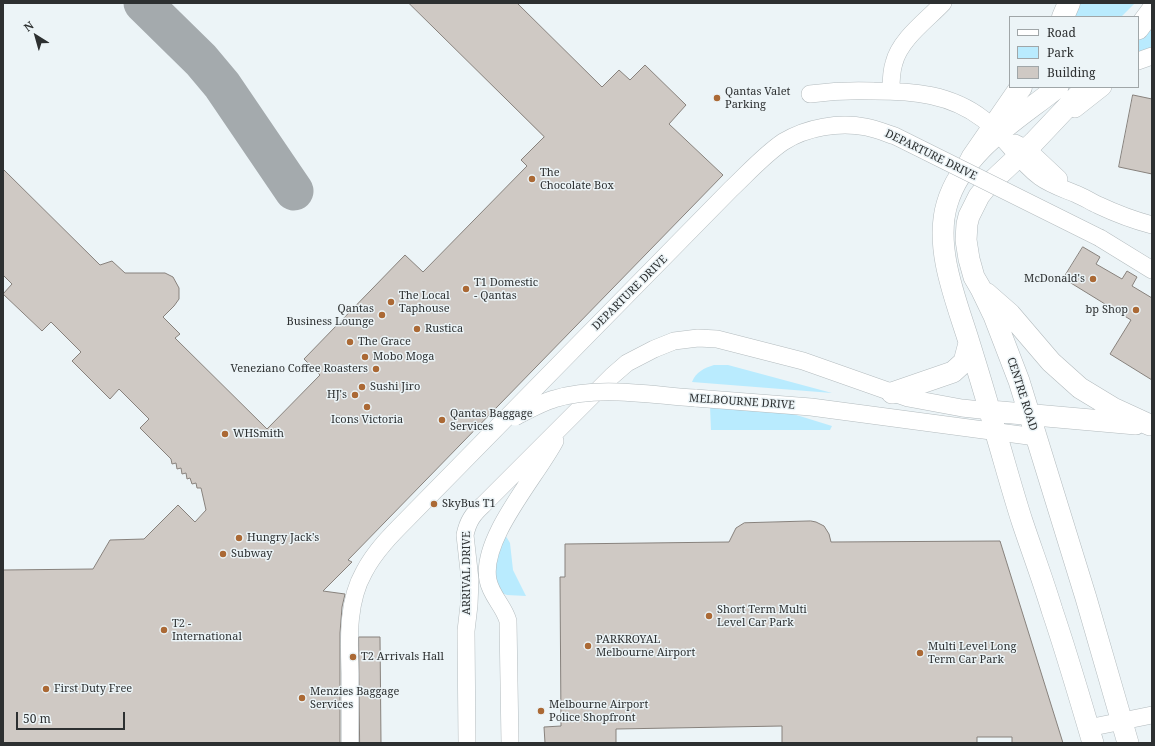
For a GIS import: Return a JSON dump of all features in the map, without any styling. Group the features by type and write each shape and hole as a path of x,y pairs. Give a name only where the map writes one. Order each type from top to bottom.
{"highway":[{"path":"1063,16 1069,3"},
{"path":"972,158 998,132 1020,88"}],"main road":[{"path":"1133,16 1148,3"},
{"path":"1139,28 1152,10"},
{"path":"998,132 1057,88"},
{"name":"CENTRE ROAD","path":"1085,88 1027,149 987,186 979,196 966,224 966,240 969,259 1010,356 1029,414 1123,721 1128,743"},
{"path":"972,158 960,176 949,198 944,220 943,236 947,266 957,305 1022,521 1091,735"},
{"path":"943,236 978,283 1010,314 1051,362 1080,388 1113,408 1151,426"},
{"path":"892,392 953,372 964,362 969,344"},
{"path":"990,411 1151,426"}],"street":[{"path":"891,91 894,63 898,52 905,41 944,3"},
{"path":"1139,61 1152,56"},
{"path":"1027,149 1102,88"},
{"path":"810,94 839,90 891,91 926,94 951,101 971,111 998,132 1027,149 1078,194 1116,213 1152,225"},
{"name":"DEPARTURE DRIVE","path":"350,743 350,620 354,598 364,572 388,538 765,157 784,142 810,131 843,125 866,127 884,132 1100,238"},
{"path":"1100,238 1152,257"},
{"path":"1100,238 1152,270"},
{"name":"ARRIVAL DRIVE","path":"467,743 466,631 470,593 465,534 468,525 472,516 567,420 627,363 674,341 698,338 717,339 803,361 892,392"},
{"name":"MELBOURNE DRIVE","path":"496,429 512,419 552,399 574,394 607,392 811,407 1036,437"},
{"path":"892,392 908,398 962,408 990,411"},
{"name":"ARRIVAL DRIVE","path":"510,743 509,623 506,614 489,586 487,574 488,560 495,540 503,524 532,477 548,455 567,420"},
{"path":"1091,735 1123,721 1152,715"}],"green space":[{"path":"1078,3 1135,3 1122,16 1072,16"},
{"path":"1152,23 1152,49 1139,54 1139,38"},
{"path":"714,365 728,365 832,393 692,382 701,371"},
{"path":"710,406 790,413 832,426 830,430 711,430"},
{"path":"504,533 510,543 513,570 526,596 507,595 499,592 491,567"}],"building":[{"name":"T1 Domestic - Qantas","path":"409,3 517,3 602,87 619,70 630,80 645,65 686,105 669,124 723,175 348,560 352,562 323,591 345,594 342,607 340,633 340,743 3,743 3,570 93,569 110,540 144,539 178,505 195,522 206,510 201,488 197,488 196,483 192,484 190,478 187,479 186,473 182,474 181,468 177,469 176,463 172,464 171,459 140,428 149,419 119,389 110,399 72,361 81,352 51,322 42,331 3,294 12,284 3,275 3,169 100,265 112,261 125,273 165,273 173,277 179,288 179,299 163,317 180,334 175,338 267,429 320,375 304,359 405,255 423,272 527,166 521,160 544,137"},
{"path":"1133,95 1152,99 1152,174 1119,167"},
{"path":"1083,247 1100,257 1096,264 1122,279 1127,271 1137,277 1132,286 1152,298 1152,380 1110,354 1131,320 1066,280 1067,278 1065,276"},
{"path":"811,521 824,526 829,534 831,542 1000,541 1063,743 1012,743 1012,737 977,737 977,743 782,743 782,726 616,729 616,743 545,743 544,727 561,726 560,577 565,577 565,544 729,542 736,528 744,523"},
{"path":"359,637 380,637 381,743 360,743"}],"taxiway":[{"path":"143,3 201,60 222,85 294,191"}],"place":[{"name":"Qantas Valet Parking","path":"717,98"},
{"name":"The Chocolate Box","path":"532,179"},
{"name":"McDonald's","path":"1093,279"},
{"name":"T1 Domestic - Qantas","path":"466,289"},
{"name":"The Local Taphouse","path":"391,302"},
{"name":"bp Shop","path":"1136,310"},
{"name":"Qantas Business Lounge","path":"382,315"},
{"name":"Rustica","path":"417,329"},
{"name":"The Grace","path":"350,342"},
{"name":"Mobo Moga","path":"365,357"},
{"name":"Veneziano Coffee Roasters","path":"376,369"},
{"name":"Sushi Jiro","path":"362,387"},
{"name":"HJ's","path":"355,395"},
{"name":"Icons Victoria","path":"367,407"},
{"name":"Qantas Baggage Services","path":"442,420"},
{"name":"WHSmith","path":"225,434"},
{"name":"SkyBus T1","path":"434,504"},
{"name":"Hungry Jack's","path":"239,538"},
{"name":"Subway","path":"223,554"},
{"name":"Short Term Multi Level Car Park","path":"709,616"},
{"name":"T2 - International","path":"164,630"},
{"name":"PARKROYAL Melbourne Airport","path":"588,646"},
{"name":"Multi Level Long Term Car Park","path":"920,653"},
{"name":"T2 Arrivals Hall","path":"353,657"},
{"name":"First Duty Free","path":"46,689"},
{"name":"Menzies Baggage Services","path":"302,698"},
{"name":"Melbourne Airport Police Shopfront","path":"541,711"}]}
